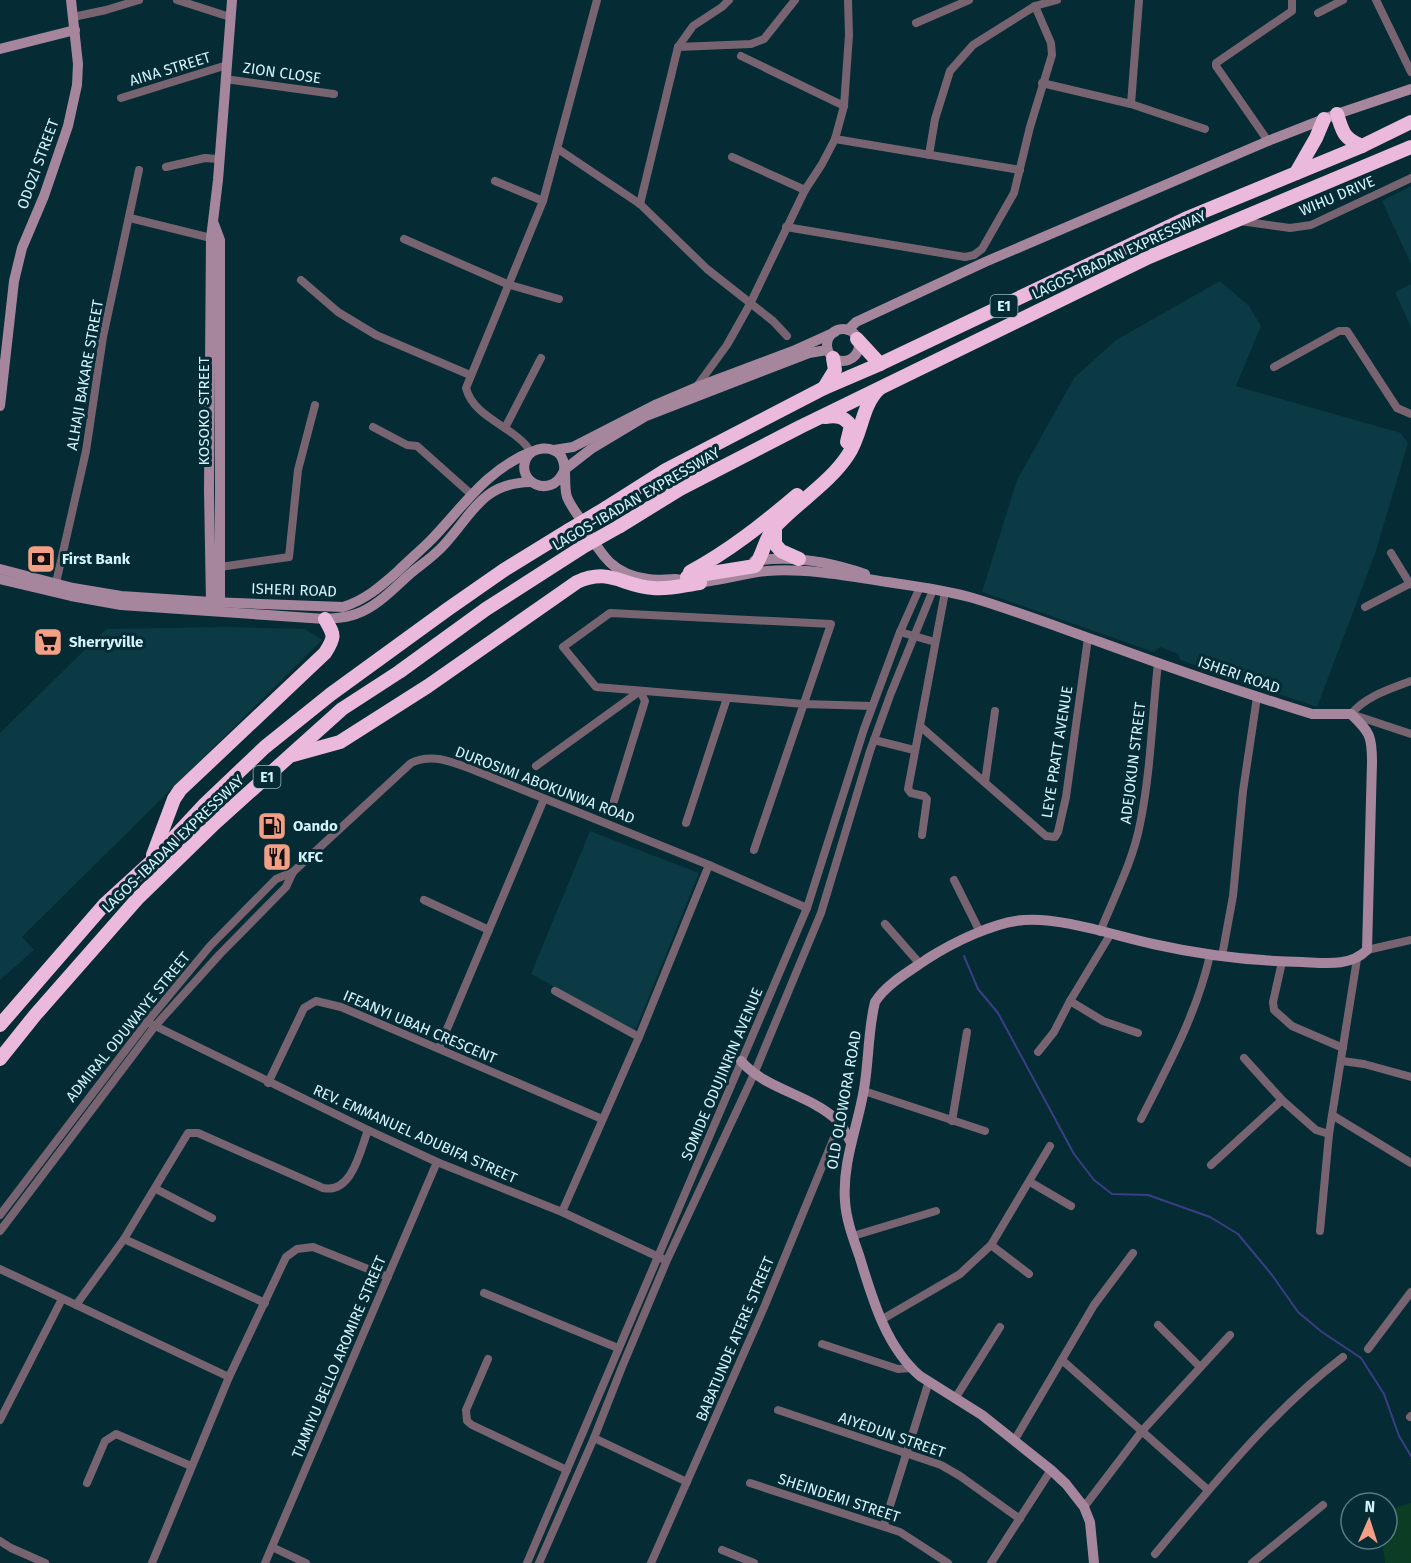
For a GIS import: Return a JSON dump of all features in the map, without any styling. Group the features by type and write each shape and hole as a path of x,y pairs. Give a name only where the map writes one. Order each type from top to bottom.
{"highway":[{"path":"1296,173 1330,117 1347,138 1362,147"},
{"name":"LAGOS-IBADAN EXPRESSWAY","path":"0,1025 104,906 150,864 205,804 265,747 331,694 504,570 666,470 824,388 880,364 1185,219 1362,147 1411,122"},
{"name":"LAGOS-IBADAN EXPRESSWAY","path":"0,1059 36,1014 138,898 215,823 342,709 399,672 486,609 581,548 680,489 885,384 1149,257 1411,147"},
{"path":"853,334 880,364"},
{"path":"824,388 835,370 830,354"},
{"path":"674,579 755,566 772,531 847,458 857,441 872,397 885,384"},
{"path":"690,572 712,561 797,494 841,452 848,440 851,426 840,417 833,416 800,427"},
{"path":"776,527 775,544 781,551 799,559"},
{"path":"288,757 340,742 428,687 577,582 589,576 604,575 654,589 700,583"},
{"path":"150,864 174,799 180,790 286,687 319,660 330,646 334,640 333,634 325,619"}],"main road":[{"name":"ODOZI STREET","path":"0,406 14,281 22,248 47,187 68,126 77,85 78,64 71,0"},
{"name":"KOSOKO STREET","path":"215,602 211,238 232,0"},
{"path":"0,49 75,30"},
{"path":"545,487 560,480 564,471 591,449 646,416 809,353 830,354 843,361 853,358 858,349 853,334 856,322 985,262 1268,141 1411,89"},
{"name":"KOSOKO STREET","path":"213,221 220,240 214,491 220,567 215,602"},
{"path":"554,450 573,447 657,404 793,351 835,332 853,334"},
{"path":"830,354 828,339 835,332"},
{"name":"ISHERI ROAD","path":"0,569 121,596 343,607 356,603 375,592 431,540 496,471 542,448 554,450 560,455 564,462 567,497 601,553 614,567 629,575 647,579 674,579 700,583 764,571 803,571 920,587 972,598 1312,714 1351,714"},
{"path":"531,452 526,459 525,467 526,475 531,482"},
{"name":"ISHERI ROAD","path":"0,579 121,605 294,615 325,619 355,615 365,610 442,547 486,497 498,487 514,482 531,482 567,497"},
{"name":"ISHERI ROAD","path":"601,553 634,572 665,575 776,558 799,559 851,570 885,581"},
{"path":"1351,714 1369,732 1372,744 1367,950 1357,959"},
{"name":"OLD OLOWORA ROAD","path":"1092,1561 1090,1522 1084,1507 1051,1470 982,1415 911,1368 892,1341 881,1320 853,1236 845,1202 850,1141 864,1091 875,1002 880,995 937,953 980,932 1013,922 1034,920 1216,955 1282,962 1346,962 1357,959"},
{"path":"741,1061 754,1074 830,1115 840,1123 850,1141"}],"street":[{"path":"74,17 139,0"},
{"path":"177,0 230,17"},
{"path":"531,452 526,443 475,405 466,388 543,201 597,0"},
{"path":"640,204 678,47 693,26 729,0"},
{"path":"678,47 751,44 764,39 795,0"},
{"path":"697,387 719,358 750,304 805,190 835,139 844,106 849,35 848,0"},
{"path":"916,23 969,0"},
{"path":"929,155 935,119 950,71 973,45 1035,6 1057,0"},
{"path":"1131,105 1139,0"},
{"path":"1268,141 1216,63 1292,11 1292,0"},
{"path":"1318,13 1343,0"},
{"path":"1376,0 1411,72"},
{"path":"786,227 965,257 974,255 981,249 1014,193 1042,83 1052,56 1051,43 1035,6"},
{"path":"741,56 844,106"},
{"name":"AINA STREET","path":"121,98 227,65"},
{"name":"ZION CLOSE","path":"225,79 334,94"},
{"path":"1042,83 1131,105 1205,129"},
{"path":"835,139 1020,170"},
{"path":"558,149 640,204 707,269 773,321 787,336"},
{"path":"732,157 805,190"},
{"path":"166,167 206,158 218,159"},
{"name":"ALHAJI BAKARE STREET","path":"56,583 86,451 103,337 139,170"},
{"name":"WIHU DRIVE","path":"1236,220 1290,228 1311,225 1411,178"},
{"path":"495,181 543,201"},
{"path":"130,218 211,238"},
{"path":"404,239 507,284 560,299"},
{"path":"301,280 338,312 376,335 470,375"},
{"path":"1274,367 1339,332 1347,331 1397,408 1411,414"},
{"path":"505,428 541,358"},
{"path":"220,567 289,557 298,470 315,405"},
{"path":"373,427 400,441 417,446 472,495"},
{"path":"1365,608 1410,584 1391,553"},
{"name":"SOMIDE ODUJINRIN AVENUE","path":"527,1563 807,908 872,706 920,587"},
{"path":"539,1563 594,1438 667,1260 754,1074 821,913 874,740 933,590"},
{"path":"922,835 927,799 911,793 908,789 945,592"},
{"path":"754,850 804,704 831,624 610,613 563,647 596,687 804,704 872,706"},
{"path":"900,632 935,642"},
{"name":"LEYE PRATT AVENUE","path":"920,726 1046,836 1055,837 1066,797 1088,638"},
{"name":"ADEJOKUN STREET","path":"1038,1052 1054,1032 1105,933 1129,861 1140,825 1145,796 1158,663"},
{"path":"1411,681 1378,694 1364,702 1351,714 1411,734"},
{"path":"536,766 640,691"},
{"path":"614,801 645,700 640,691"},
{"path":"1141,1119 1169,1064 1216,955 1233,896 1238,834 1257,697"},
{"path":"686,823 727,698"},
{"path":"985,782 995,711"},
{"path":"874,740 914,750"},
{"name":"DUROSIMI ABOKUNWA ROAD","path":"155,1026 220,954 286,887 293,872 418,759 430,758 452,762 709,865 807,908"},
{"path":"439,1048 544,799"},
{"path":"562,1212 639,1037 709,865"},
{"name":"ADMIRAL ODUWAIYE STREET","path":"0,1215 147,1022 210,946 276,879 293,872"},
{"path":"816,880 831,884"},
{"path":"954,880 980,932"},
{"path":"424,900 489,930"},
{"path":"885,924 920,964"},
{"path":"1367,950 1411,940"},
{"path":"1320,1231 1329,1134 1357,959"},
{"path":"1282,962 1273,1002 1274,1010 1292,1026 1343,1048"},
{"path":"555,991 639,1037"},
{"name":"IFEANYI UBAH CRESCENT","path":"268,1083 304,1008 316,1001 341,1007 602,1119"},
{"path":"1070,1001 1103,1021 1138,1033"},
{"name":"REV. EMMANUEL ADUBIFA STREET","path":"147,1022 268,1083 437,1162 562,1212 667,1260"},
{"name":"ADMIRAL ODUWAIYE STREET","path":"0,1231 155,1026"},
{"path":"952,1120 967,1032"},
{"path":"1244,1058 1282,1100 1316,1130 1329,1134"},
{"path":"1342,1061 1373,1066 1411,1077"},
{"path":"864,1091 985,1131"},
{"path":"1211,1165 1282,1100"},
{"path":"1332,1115 1411,1163"},
{"name":"BABATUNDE ATERE STREET","path":"651,1563 765,1305 840,1123"},
{"path":"76,1305 124,1239 188,1133 194,1131 330,1190 343,1184 349,1177 368,1130"},
{"path":"881,1320 960,1274 991,1245 1050,1146"},
{"name":"TIAMIYU BELLO AROMIRE STREET","path":"265,1563 437,1162"},
{"path":"1030,1182 1071,1206"},
{"path":"156,1189 212,1218"},
{"path":"853,1236 936,1211"},
{"path":"124,1239 265,1303"},
{"path":"991,1245 1029,1274"},
{"path":"152,1563 229,1377 286,1257 291,1252 304,1247 324,1250 388,1276"},
{"path":"1014,1441 1094,1305 1132,1253"},
{"path":"0,1269 229,1377"},
{"path":"1368,1349 1409,1301 1411,1292"},
{"path":"484,1293 618,1348"},
{"path":"0,1420 62,1299"},
{"path":"1158,1325 1200,1367"},
{"path":"956,1397 1000,1327"},
{"path":"1084,1507 1142,1431 1230,1335"},
{"path":"822,1344 898,1369 911,1368"},
{"path":"1155,1554 1208,1490 1309,1383 1342,1357"},
{"path":"488,1359 466,1410 467,1421 567,1470"},
{"path":"1062,1360 1208,1490"},
{"path":"884,1525 929,1381"},
{"name":"AIYEDUN STREET","path":"778,1410 941,1465 1020,1519"},
{"path":"87,1484 105,1441 116,1434 191,1466"},
{"path":"594,1438 687,1482"},
{"path":"991,1563 1051,1470"},
{"name":"SHEINDEMI STREET","path":"750,1483 884,1525 917,1541 948,1563"},
{"path":"1252,1563 1323,1505"},
{"path":"0,1540 11,1548 45,1563"},
{"path":"272,1547 306,1563"},
{"path":"722,1550 754,1563"}],"shaded area":[{"path":"1411,186 1411,264 1382,201"},
{"path":"1220,281 1249,306 1261,326 1236,386 1401,433 1408,443 1375,554 1317,707 1180,660 1178,654 1160,647 1154,652 982,592 1017,480 1074,378 1116,340"},
{"path":"1411,284 1411,328 1395,292"},
{"path":"225,627 305,629 322,640 22,937 34,950 0,980 0,733 106,629"},
{"path":"590,831 699,873 635,1031 531,974"}],"green space":[{"path":"1411,1503 1411,1563 1385,1563 1384,1551 1399,1551 1399,1506"}],"waterway":[{"path":"964,956 978,989 998,1013 1074,1154 1094,1180 1112,1194 1148,1195 1210,1217 1238,1234 1272,1275 1298,1312 1322,1332 1361,1358 1384,1394 1399,1436 1411,1456"}],"place":[{"name":"First Bank","path":"41,559"},
{"name":"Sherryville","path":"48,642"},
{"name":"Oando","path":"272,826"},
{"name":"KFC","path":"277,857"}]}
